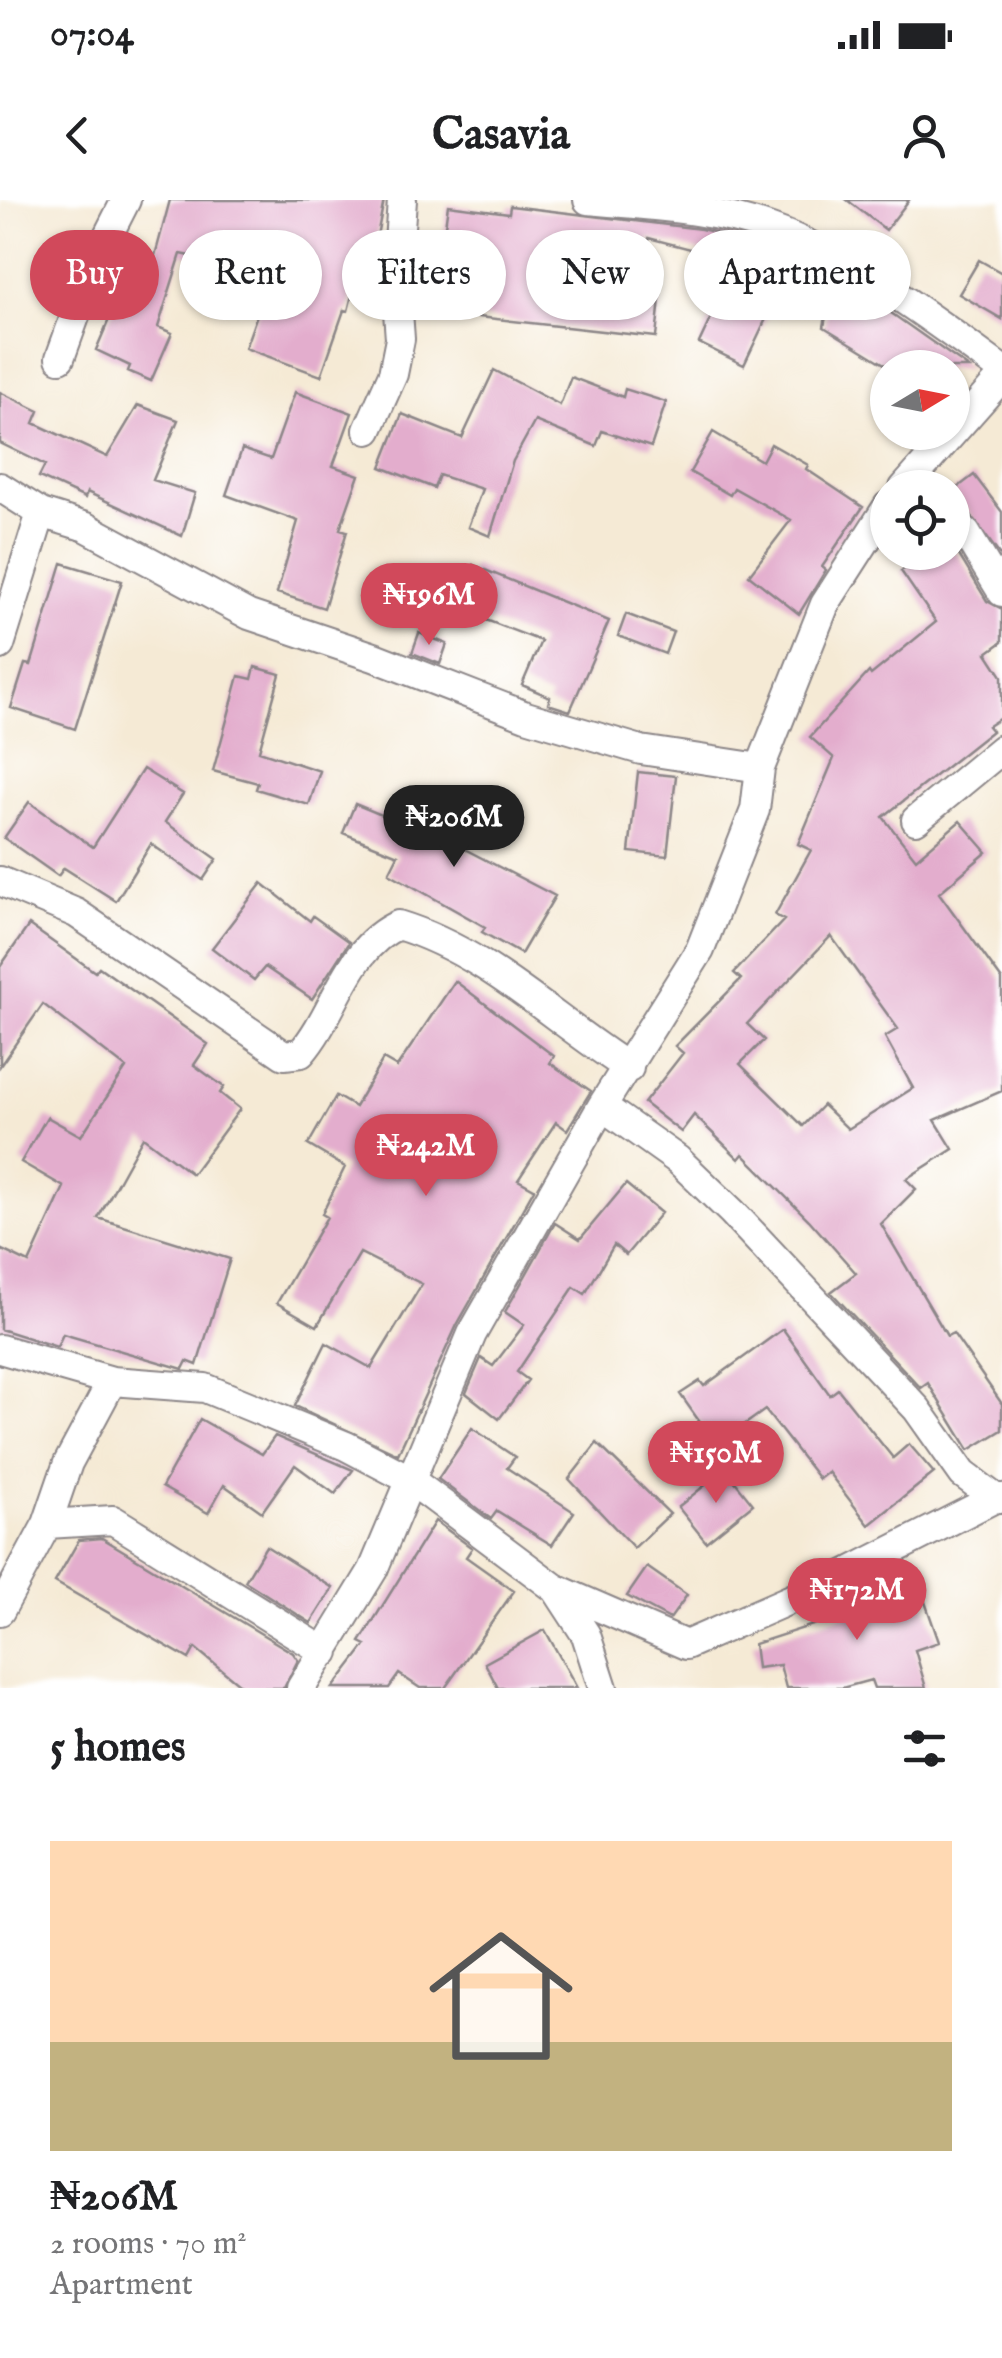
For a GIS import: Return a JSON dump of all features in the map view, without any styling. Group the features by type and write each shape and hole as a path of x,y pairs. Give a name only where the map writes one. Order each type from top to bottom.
{"street":[{"path":"60,358 95,261 121,218 126,200"},
{"path":"368,430 393,374 400,339 396,284 402,200"},
{"path":"588,200 702,210 774,230 895,292 998,389 924,470"},
{"path":"0,488 41,513 86,527 249,615 374,656 526,716 641,750 760,768"},
{"path":"0,645 41,513"},
{"path":"301,1688 373,1570 472,1334 602,1106 700,950 755,810 760,768 824,604 870,534"},
{"path":"970,540 1002,592"},
{"path":"916,820 1002,748"},
{"path":"0,881 76,913 284,1054 301,1053 376,935 398,925 436,937 505,976 574,1033 629,1068"},
{"path":"0,1349 112,1381 205,1388 346,1446 409,1479 556,1588 686,1645 828,1583 998,1498 963,1474 916,1409 732,1212 678,1160 602,1106"},
{"path":"0,1611 47,1524 68,1463 112,1381"},
{"path":"47,1524 113,1520 325,1652"},
{"path":"556,1588 586,1635 603,1688"}],"building":[{"path":"170,200 384,200 378,230 342,230 342,316 321,376 245,348 255,320 322,320 322,230 179,230 179,260 158,327 172,333 151,381 96,350 109,320 159,320 159,241"},
{"path":"847,200 909,200 886,230"},
{"path":"448,205 509,213 510,206 705,230 684,230 684,247 664,242 664,230 526,230 526,320 658,320 656,337 504,320 506,230 444,230"},
{"path":"979,260 1002,273 1002,319 959,294"},
{"path":"710,320 765,320 744,365 699,343"},
{"path":"825,320 901,320 944,350 870,350 870,355 824,327"},
{"path":"494,370 560,405 571,377 623,397 625,389 666,402 651,447 602,431 596,446 535,421 513,461 490,536 468,527 482,489 439,475 434,488 381,467 402,414 462,438"},
{"path":"0,392 39,411 34,423 107,457 138,405 178,420 153,480 195,493 182,536 87,492 85,498 39,477 45,465 0,443"},
{"path":"295,392 352,413 333,466 359,475 340,529 347,531 324,608 277,593 298,521 226,495 242,449 271,459"},
{"path":"713,432 762,461 771,444 808,465 806,469 863,507 822,567 826,570 799,614 749,575 791,520 734,488 730,495 690,472"},
{"path":"974,475 1002,512 1002,558 970,514 970,478"},
{"path":"62,563 122,581 75,729 11,708 25,664 31,665"},
{"path":"473,565 609,621 570,711 548,704 550,697 522,685 541,641 457,609"},
{"path":"902,570 968,570 987,601 1002,609 1002,642 987,653 1002,676 1002,717 988,726 992,731 883,817 916,859 960,821 987,852 939,893 1002,980 1002,1091 935,1120 953,1149 906,1179 916,1189 881,1224 947,1336 953,1333 1002,1404 1002,1430 969,1450 928,1383 921,1388 831,1292 856,1273 809,1220 743,1154 739,1159 694,1115 681,1132 644,1103 683,1053 675,1046 741,979 734,973 784,920 775,915 811,850 798,844 834,758 810,737 869,672 871,675 936,622","holes":["831,936 898,1029 885,1037 913,1088 848,1129 823,1105 803,1126 740,1064 764,1040 747,1024"]},
{"path":"626,614 673,632 665,654 618,636"},
{"path":"419,633 447,644 440,664 412,653"},
{"path":"255,667 280,674 259,751 320,771 309,805 256,789 258,783 213,771 239,676 252,679"},
{"path":"143,769 183,794 165,822 217,859 203,880 151,844 116,901 64,868 58,876 4,838 29,802 93,847"},
{"path":"638,772 676,776 667,856 629,852"},
{"path":"427,795 467,814 453,843 555,896 521,954 482,932 485,927 389,873 398,855 343,833 355,804 384,816 387,807 416,818"},
{"path":"262,883 310,921 313,916 349,942 312,999 265,967 254,980 212,948"},
{"path":"29,925 95,972 99,967 208,1044 194,1065 224,1087 220,1093 240,1109 192,1174 143,1137 98,1218 230,1259 197,1365 187,1361 183,1369 63,1334 57,1347 0,1329 0,1249 29,1263 64,1187 21,1162 47,1117 81,1136 126,1068 43,1004 0,1066 0,967"},
{"path":"455,981 554,1056 550,1063 591,1091 567,1130 556,1122 518,1180 534,1189 457,1325 398,1454 295,1406 326,1343 371,1368 422,1284 360,1253 317,1326 277,1303 327,1217 322,1214 345,1167 308,1145 336,1096 355,1107 383,1059 397,1067"},
{"path":"626,1184 661,1213 626,1255 614,1245 585,1294 574,1287 517,1372 528,1380 499,1419 466,1393 481,1358 493,1366 524,1325 505,1312 555,1223 580,1239"},
{"path":"783,1329 830,1395 838,1389 893,1458 909,1444 934,1473 869,1525 828,1472 819,1479 765,1410 716,1445 680,1394 700,1381 704,1386"},
{"path":"200,1419 262,1454 275,1436 353,1470 335,1494 295,1465 262,1512 224,1485 208,1513 162,1487"},
{"path":"472,1428 515,1457 507,1468 574,1512 552,1545 497,1511 491,1519 438,1479"},
{"path":"597,1443 670,1514 634,1548 569,1479"},
{"path":"725,1469 753,1504 706,1542 678,1507"},
{"path":"435,1521 472,1548 466,1557 514,1591 445,1688 420,1688 399,1674 389,1688 333,1688 366,1645 360,1642"},
{"path":"102,1538 293,1653 298,1660 284,1688 244,1688 195,1648 189,1659 55,1582 79,1540"},
{"path":"266,1546 333,1588 311,1623 245,1581"},
{"path":"647,1567 687,1595 670,1619 627,1596"},
{"path":"888,1572 897,1602 922,1593 939,1642 915,1650 926,1688 874,1688 871,1680 842,1688 786,1688 780,1665 757,1668 754,1644 847,1614 841,1596"},
{"path":"545,1630 577,1688 498,1688 485,1663"}]}
